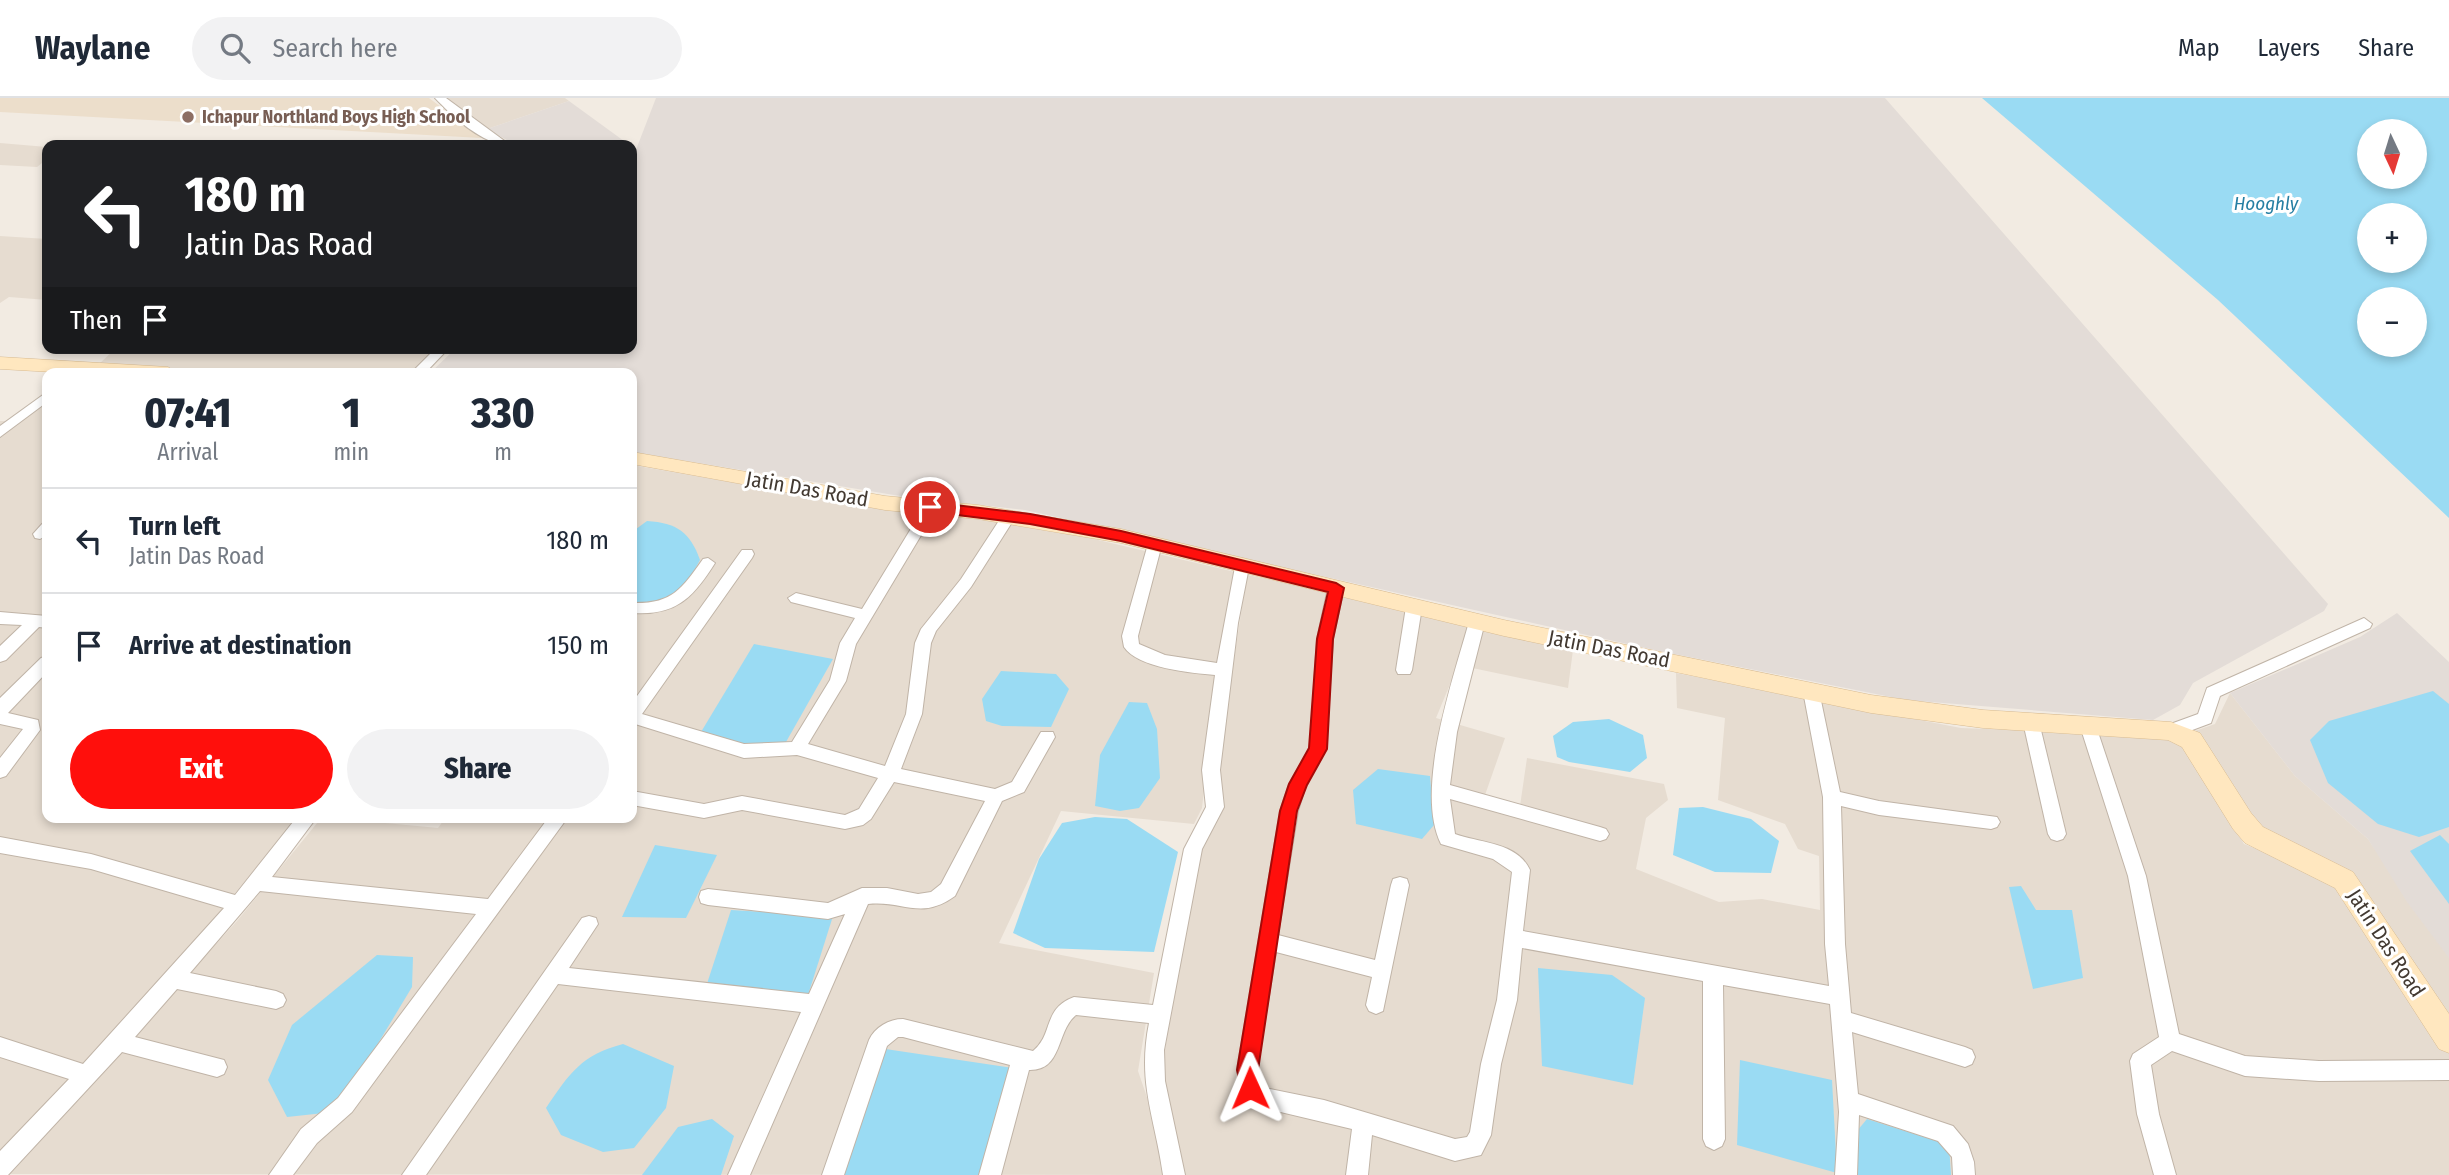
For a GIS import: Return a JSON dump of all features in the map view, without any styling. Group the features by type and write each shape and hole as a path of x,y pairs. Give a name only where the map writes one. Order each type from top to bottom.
{"street":[{"path":"440,98 497,140"},
{"path":"422,368 437,354"},
{"path":"0,363 50,368"},
{"path":"0,433 42,400"},
{"name":"Jatin Das Road","path":"637,459 886,503 1009,516 1155,544 1477,622 1871,704 1983,719 2171,731 2190,740 2242,821 2254,835 2344,880 2449,1039"},
{"path":"797,748 838,681 848,643 912,541 930,507"},
{"path":"637,799 704,811 742,803 845,822 857,820 865,814 890,774 914,714 923,643 929,629 966,583 1009,516"},
{"path":"1155,544 1130,636 1132,648 1140,653 1191,667 1224,670"},
{"path":"637,709 747,554"},
{"path":"637,608 657,609 676,602 708,563"},
{"path":"1174,1175 1169,1138 1154,1082 1154,1050 1193,849 1215,807 1211,769 1230,623 1242,567"},
{"path":"1336,588 1325,639 1318,749 1298,784 1289,811 1247,1070 1250,1088 1260,1097 1363,1121 1455,1150 1473,1147 1480,1135 1491,1064 1507,1000 1521,870 1504,854 1460,845 1447,839 1441,826 1441,790 1453,713 1477,622"},
{"path":"796,598 864,615"},
{"path":"1404,670 1414,607"},
{"path":"0,618 42,621"},
{"path":"0,656 42,621"},
{"path":"2171,731 2205,718 2213,692 2364,624"},
{"path":"0,771 32,730 32,725 2,718 0,713 6,702 42,667"},
{"path":"1811,691 1832,797 1831,871 1848,1101 1846,1175"},
{"path":"637,718 744,751 797,748 890,774 996,796 1018,787 1047,737"},
{"path":"2031,722 2057,834"},
{"path":"2088,726 2137,876 2170,1041"},
{"path":"1441,790 1600,834"},
{"path":"708,897 828,911 839,909 862,897 879,895 927,904 939,899 948,890 996,796"},
{"path":"1832,797 1879,808 1991,822"},
{"path":"0,1167 174,979 239,904 303,823"},
{"path":"280,1175 309,1136 345,1105 403,1024 463,950 554,823"},
{"path":"0,845 50,851 101,862 239,904"},
{"path":"256,883 491,908"},
{"path":"1376,1005 1400,885"},
{"path":"739,1175 862,897"},
{"path":"413,1175 589,924"},
{"path":"1513,937 1839,997"},
{"path":"1268,941 1382,971"},
{"path":"1713,973 1714,1139"},
{"path":"554,975 814,1004"},
{"path":"174,979 276,1000"},
{"path":"833,1175 878,1040 894,1028 1033,1061 1042,1059 1048,1053 1060,1017 1066,1009 1074,1006 1161,1015"},
{"path":"1842,1020 1965,1057"},
{"path":"2170,1041 2245,1066 2319,1071 2449,1070"},
{"path":"2165,1175 2148,1114 2140,1062 2170,1041"},
{"path":"118,1042 217,1067"},
{"path":"0,1047 87,1075"},
{"path":"990,1175 1022,1058"},
{"path":"1848,1101 1945,1133 1957,1144 1965,1161 1964,1175"},
{"path":"1357,1175 1363,1121"}],"shaded area":[{"path":"0,98 429,98 482,138 0,112"},
{"path":"446,98 565,98 569,101 487,129"},
{"path":"656,98 1885,98 2328,604 2324,611 2193,683 2180,705 2153,720 1906,700 1659,651 1025,510 894,495 637,453 637,368 435,368 450,354 637,354 637,147"},
{"path":"569,101 623,140 507,140 487,129"},
{"path":"0,143 42,147 42,163 37,167 0,165"},
{"path":"0,236 42,239 42,300 9,297 0,303"},
{"path":"110,354 430,354 416,368 155,368 98,365"},
{"path":"42,404 42,823 293,823 137,1012 0,1152 0,421 20,421"},
{"path":"637,466 885,509 1034,525 1235,572 1216,684 1202,808 1194,824 1061,811 999,943 1154,973 1138,1071 1165,1150 1165,1175 6,1174 237,921 317,823 385,823 438,828 442,823 637,823"},
{"path":"1247,575 1573,650 1568,688 1458,665 1436,718 1505,738 1485,795 1520,806 1527,758 1664,784 1668,800 1646,818 1636,869 1719,902 1762,899 1820,910 1819,856 1798,849 1785,824 1718,800 1725,718 1677,708 1676,673 1961,728 2171,736 2188,746 2244,844 2344,885 2449,1053 2449,1175 1180,1175 1162,1068 1198,852 1217,768"},
{"path":"2397,613 2449,662 2449,958 2407,902 2368,839 2295,776 2230,693 2360,637"},
{"path":"2230,693 2295,776 2368,839 2449,957 2449,1026 2350,874 2253,829 2192,732 2215,724"}],"water":[{"name":"Hooghly","path":"1982,98 2449,98 2449,518 2218,300"},
{"path":"647,521 674,527 692,542 700,560 689,580 659,607 637,608 637,528"},
{"path":"754,644 833,659 786,742 755,750 698,737"},
{"path":"1001,671 1056,674 1069,689 1051,727 1002,726 986,721 982,699"},
{"path":"2433,691 2449,704 2449,827 2419,837 2378,824 2328,783 2310,740 2329,721"},
{"path":"1129,702 1147,703 1157,729 1160,778 1139,808 1120,811 1095,806 1100,755"},
{"path":"1609,719 1643,735 1647,758 1630,772 1569,762 1557,757 1553,736 1573,722"},
{"path":"1378,769 1430,776 1434,825 1422,839 1356,824 1353,790"},
{"path":"1703,807 1751,819 1779,841 1771,873 1715,872 1673,855 1679,808"},
{"path":"1095,817 1127,819 1178,852 1154,952 1045,948 1013,933 1039,859 1062,823"},
{"path":"2440,835 2449,844 2449,904 2410,851"},
{"path":"655,845 717,855 686,918 622,917"},
{"path":"2021,886 2036,910 2072,910 2083,978 2033,989 2009,887"},
{"path":"731,910 833,916 803,1011 702,999"},
{"path":"377,955 413,957 412,987 362,1070 324,1113 287,1117 268,1080 292,1025"},
{"path":"1538,968 1612,975 1645,998 1633,1085 1542,1066"},
{"path":"623,1044 674,1066 666,1108 634,1148 603,1152 561,1135 546,1108 554,1096 586,1060"},
{"path":"872,1047 1013,1068 982,1175 827,1175"},
{"path":"1740,1060 1832,1080 1837,1173 1737,1145"},
{"path":"712,1119 734,1136 721,1175 642,1175 678,1127"},
{"path":"1867,1119 1949,1145 1951,1175 1857,1175 1857,1131"}],"place":[{"name":"Ichapur Northland Boys High School","path":"188,117"}],"route":[{"path":"930,507 1030,519 1121,536 1336,588 1325,639 1318,749 1298,784 1289,811 1278,866 1247,1070 1250,1088"}]}
